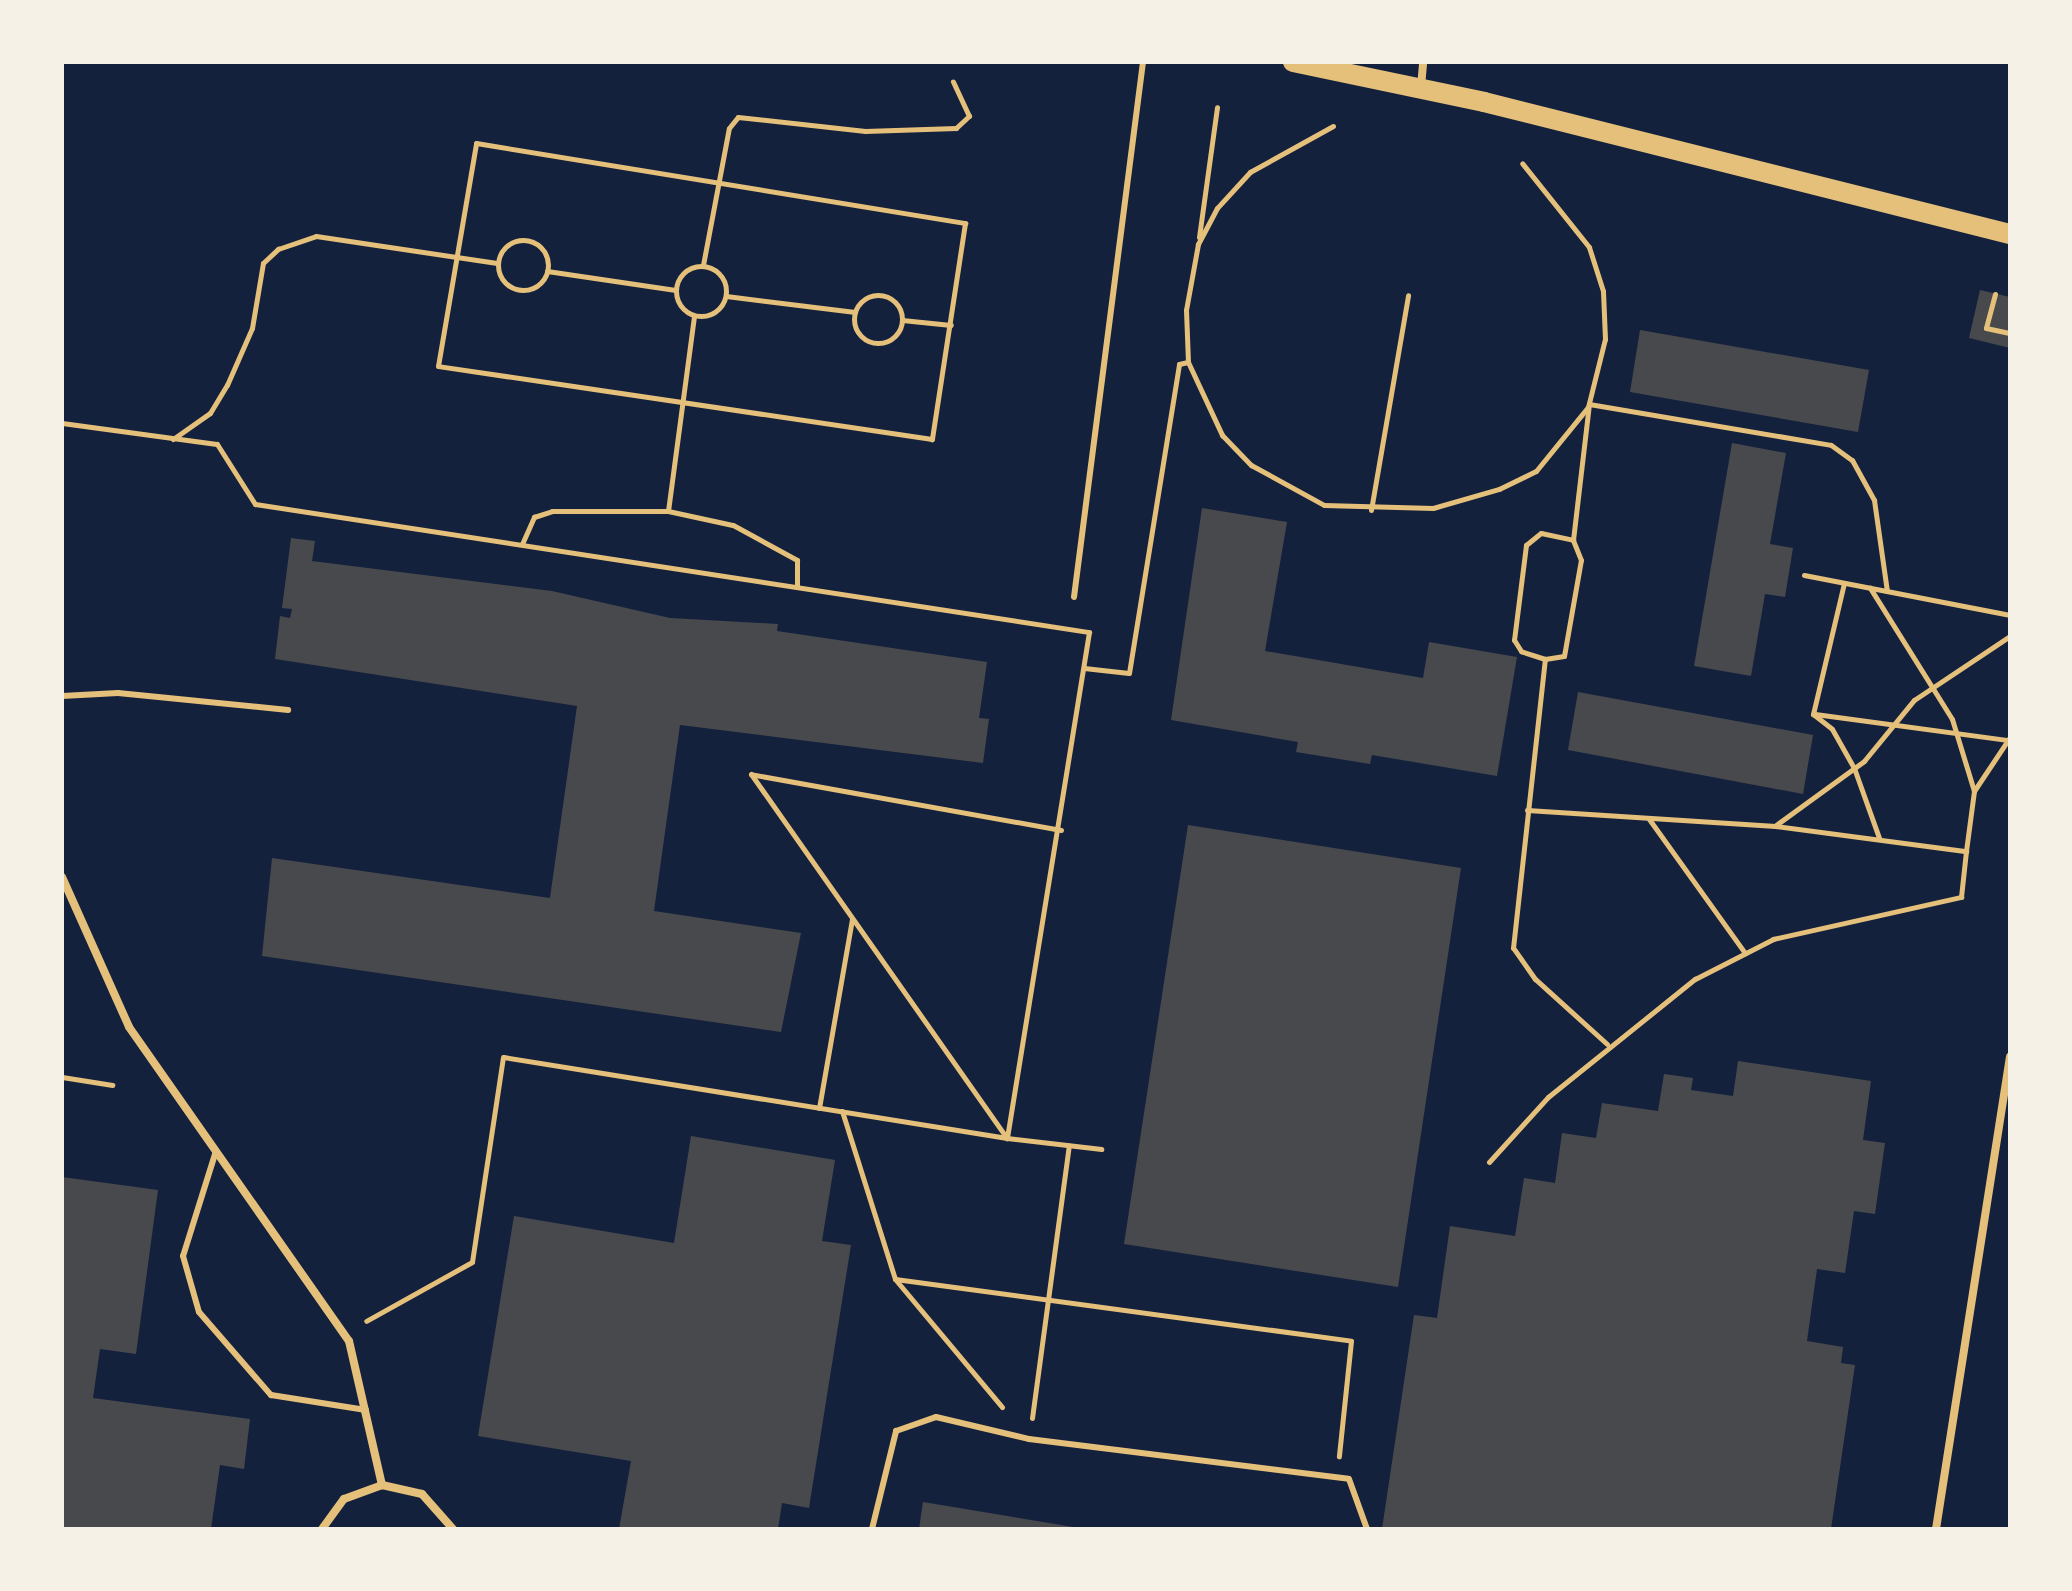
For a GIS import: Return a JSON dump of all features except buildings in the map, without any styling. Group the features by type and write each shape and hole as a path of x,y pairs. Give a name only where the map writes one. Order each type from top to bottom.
{"main road":[{"path":"1293,62 1421,87 2010,234"}],"street":[{"path":"1421,87 1423,62"},
{"path":"62,877 129,1027 344,1334 368,1410 382,1485"},
{"path":"1936,1529 2010,1057"},
{"path":"322,1529 344,1499 382,1485 422,1494 453,1529"}],"lane":[{"path":"1074,597 1143,62"},
{"path":"62,696 118,693 288,710"},
{"path":"216,1151 183,1256 199,1312 271,1395 368,1410"},
{"path":"872,1529 896,1431 936,1417 1029,1439 1349,1479 1367,1529"}],"path":[{"path":"703,265 729,128 738,117 865,131 956,128 969,116 953,82"},
{"path":"1217,107 1186,310 1188,362 1222,435 1251,465 1324,505 1371,510 1433,508 1499,489 1536,471 1589,404"},
{"path":"1198,244 1217,208 1250,172 1333,126"},
{"path":"476,143 718,177 965,223 932,439 438,366 476,143"},
{"path":"1522,163 1589,247 1603,291 1605,339 1589,404 1573,540 1581,560 1564,656 1545,659 1521,651 1514,640 1526,545 1541,533 1573,540"},
{"path":"173,439 210,413 227,385 252,328 263,263 278,249 316,236 497,263"},
{"path":"497,263 511,243 527,240 545,254 547,271"},
{"path":"497,263 506,285 523,291 547,271 676,290 694,316 668,511"},
{"path":"676,290 681,275 703,265"},
{"path":"694,316 718,310 726,296 724,279 703,265"},
{"path":"1995,294 1986,328 2010,333"},
{"path":"1371,510 1408,295"},
{"path":"726,296 855,312"},
{"path":"869,296 885,296 898,305 902,320 889,341 873,343 860,335 855,312 869,296"},
{"path":"902,320 951,325"},
{"path":"1084,668 1129,673 1179,364 1188,362"},
{"path":"1589,404 1831,445 1852,460 1874,500 1887,591"},
{"path":"62,423 217,444 255,504 1089,632 1061,830 1007,1138"},
{"path":"522,544 534,517 552,511 668,511 733,525 797,560 797,587"},
{"path":"1804,575 2010,615"},
{"path":"1813,714 1844,583"},
{"path":"1489,1162 1607,1044 1695,979 1745,953 1848,919 1961,897 1974,791 1957,735 1934,685 1870,588"},
{"path":"1775,826 1854,768 1889,726 1934,685 2010,636"},
{"path":"1545,659 1513,948 1535,979 1607,1044"},
{"path":"1813,714 1957,735 2009,738"},
{"path":"1813,714 1832,729 1854,768 1879,838"},
{"path":"1974,791 2009,738"},
{"path":"1007,1138 751,774 1061,830"},
{"path":"1527,810 1775,826 1966,851"},
{"path":"1648,818 1745,953"},
{"path":"819,1108 852,919"},
{"path":"344,1334 472,1262 503,1057 1007,1138 1101,1149"},
{"path":"62,1077 112,1085"},
{"path":"842,1111 895,1279 1029,1439"},
{"path":"1029,1439 1069,1145"},
{"path":"895,1279 1351,1341 1337,1477"}]}
